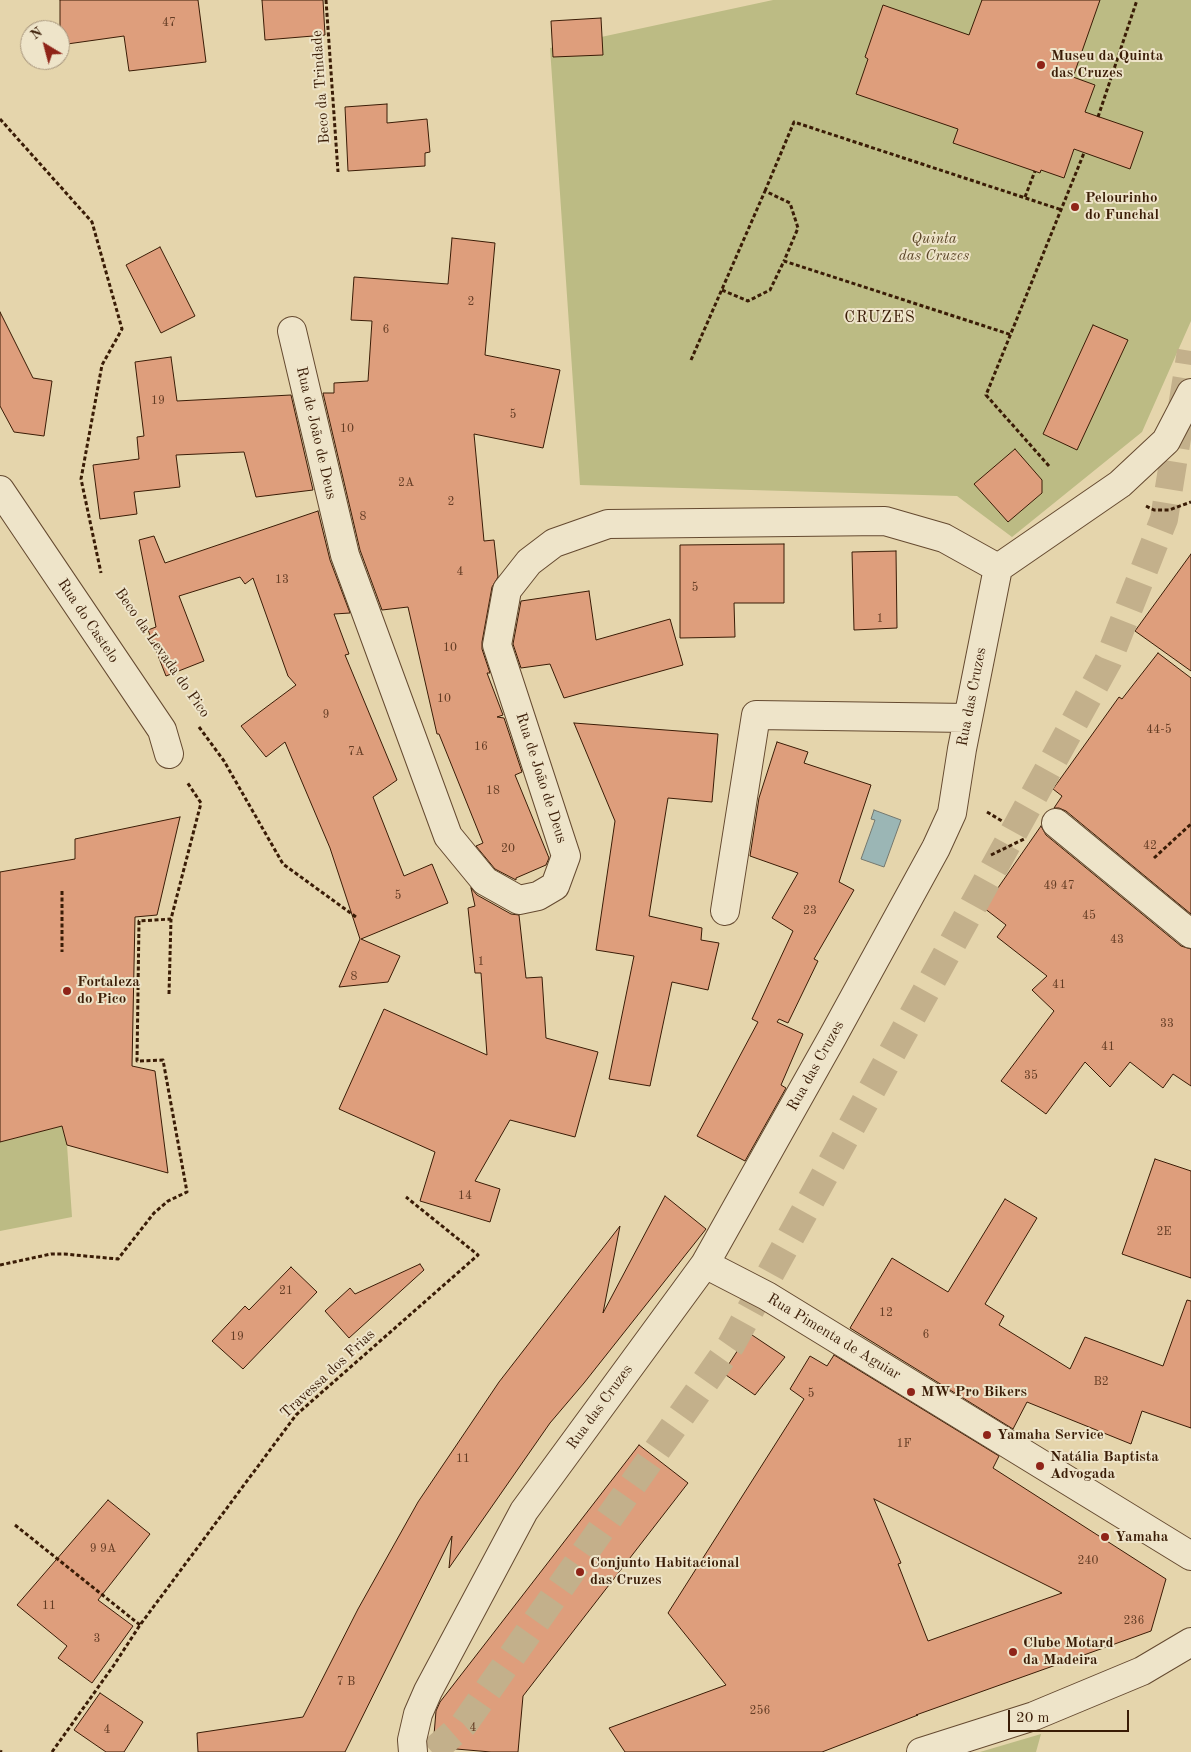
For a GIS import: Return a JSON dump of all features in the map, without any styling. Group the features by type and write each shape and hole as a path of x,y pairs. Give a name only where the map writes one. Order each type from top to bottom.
{"street":[{"name":"Rua de João de Deus","path":"292,331 345,555 448,836 485,881 519,900 538,896 554,886 566,856 497,645 507,590 529,562 554,542 608,524 885,521 944,538 998,568"},
{"path":"998,568 1120,484 1166,441 1191,393"},
{"name":"Rua do Castelo","path":"0,490 162,730 170,754"},
{"name":"Rua das Cruzes","path":"414,1752 412,1740 418,1714 428,1690 524,1511 705,1264 936,848 952,813 968,718 998,568"},
{"path":"725,911 756,715 968,718"},
{"path":"1056,823 1191,934"},
{"name":"Rua Pimenta de Aguiar","path":"705,1264 767,1296 1191,1556"},
{"path":"921,1752 1034,1716 1142,1671 1191,1642"}],"path":[{"name":"Beco da Trindade","path":"326,0 338,172"},
{"path":"1098,117 1137,0"},
{"name":"Beco da Levada do Pico","path":"0,119 92,222 122,329 102,365 81,479 101,575"},
{"path":"691,360 794,122 1062,210"},
{"path":"1049,466 986,395 1012,335 1084,153"},
{"path":"1025,197 1035,171"},
{"path":"722,290 748,301 770,290 784,261 798,228 790,203 765,191"},
{"path":"784,261 1012,335"},
{"name":"Beco da Levada do Pico","path":"196,722 224,761 283,864 356,917"},
{"path":"169,994 171,919 200,803 170,754"},
{"path":"1128,882 1191,824"},
{"path":"62,891 62,952"},
{"path":"0,1265 51,1254 118,1259 154,1213 168,1201 187,1192 164,1060 137,1061 139,921 171,919"},
{"name":"Travessa dos Frias","path":"52,1752 140,1625 296,1415 478,1255 406,1197"},
{"path":"15,1525 140,1625"}],"green space":[{"name":"Quinta das Cruzes","path":"773,0 1191,0 1191,321 1142,432 1012,537 957,496 580,485 550,48"},
{"path":"62,1126 67,1145 72,1217 0,1231 0,1142"},
{"path":"1041,1734 1036,1752 980,1752"}],"water":[{"path":"874,810 901,820 884,867 861,859 875,820 871,819"}],"building":[{"path":"60,0 198,0 206,62 129,71 124,36 70,44 70,20 60,20"},
{"path":"262,0 323,0 325,35 265,40"},
{"path":"982,0 1100,0 1073,77 1095,85 1085,112 1143,132 1130,169 1074,149 1064,178 1041,170 1040,173 953,143 958,129 856,94 868,59 865,57 883,5 969,35"},
{"path":"601,18 603,55 553,57 551,21"},
{"path":"387,104 387,123 427,119 430,152 425,153 425,166 348,171 345,107"},
{"path":"452,238 495,243 485,355 560,370 543,448 474,434 484,541 494,540 498,577 492,587 482,649 490,673 487,673 503,715 497,717 504,718 522,772 515,775 549,858 546,865 516,878 516,880 495,869 476,846 483,843 439,734 437,734 408,607 382,610 360,550 323,393 334,393 334,383 368,381 372,321 351,320 354,277 448,284"},
{"path":"160,247 195,316 161,333 126,265"},
{"path":"0,312 33,378 52,381 44,436 14,432 0,406"},
{"path":"1093,325 1128,340 1077,450 1043,434"},
{"path":"171,357 177,401 291,395 313,490 256,497 244,452 176,455 180,487 134,492 137,514 100,519 93,465 139,459 137,437 144,436 135,362"},
{"path":"1015,449 1042,480 1042,493 1008,522 974,484"},
{"path":"318,511 330,560 350,613 334,614 349,654 345,655 397,780 373,797 404,876 432,864 448,903 361,939 400,956 388,982 339,987 360,939 330,848 285,742 266,757 241,726 296,685 288,676 253,578 245,584 240,577 179,596 204,661 166,676 148,630 156,627 139,540 154,536 165,563"},
{"path":"784,544 784,603 734,603 735,637 680,638 680,545"},
{"path":"896,551 897,628 854,630 852,552"},
{"path":"1191,554 1191,671 1135,631"},
{"path":"589,591 596,640 670,619 683,665 564,698 550,664 521,668 513,644 521,601"},
{"path":"1158,653 1191,678 1191,914 1066,811 1054,808 1062,796 1053,789 1119,697 1122,699"},
{"path":"574,723 718,734 712,802 668,798 649,916 702,928 701,940 719,943 708,990 672,982 650,1086 609,1079 634,956 596,950 615,821"},
{"path":"777,742 808,752 804,763 871,785 839,882 854,890 814,959 818,961 788,1023 779,1019 777,1022 803,1034 781,1085 786,1088 745,1161 697,1136 758,1022 752,1019 793,931 772,918 798,873 750,856 759,798"},
{"name":"Fortaleza do Pico","path":"180,817 157,915 135,917 132,1066 155,1071 168,1173 67,1145 62,1126 0,1142 0,872 75,859 75,839"},
{"path":"1041,826 1046,835 1181,946 1191,949 1191,1086 1173,1074 1163,1088 1130,1062 1110,1087 1085,1062 1046,1114 1001,1081 1054,1011 1032,990 1047,976 997,937 1006,925 984,908"},
{"path":"471,888 477,895 511,914 519,915 526,978 542,977 546,1038 598,1052 575,1137 510,1120 475,1181 500,1189 490,1222 420,1201 435,1152 339,1109 384,1009 487,1055 481,973 475,973 468,908 475,906"},
{"path":"1155,1159 1191,1171 1191,1278 1122,1254"},
{"path":"665,1196 706,1229 550,1423 449,1568 452,1536 345,1752 198,1752 197,1733 303,1717 358,1609 418,1502 499,1382 620,1226 603,1313"},
{"path":"1005,1199 1037,1218 985,1304 1004,1316 999,1325 1070,1369 1085,1337 1163,1366 1187,1300 1191,1301 1191,1428 1142,1411 1131,1444 1027,1402 1013,1429 850,1328 892,1258 948,1292"},
{"path":"420,1264 424,1270 349,1338 325,1311 350,1288 355,1294"},
{"path":"291,1267 317,1292 243,1369 212,1341 245,1306 249,1310"},
{"path":"749,1333 785,1357 755,1395 723,1373"},
{"path":"834,1355 999,1456 993,1468 1166,1579 1151,1631 916,1715 918,1715 822,1752 625,1752 609,1728 726,1685 668,1613 804,1399 790,1389 810,1356 827,1366","holes":["874,1499 1062,1593 928,1641 898,1564 901,1563"]},
{"name":"Conjunto Habitacional das Cruzes","path":"639,1445 688,1483 523,1696 518,1752 491,1752 433,1747 436,1711 440,1702"},
{"path":"108,1500 150,1534 98,1600 133,1626 92,1683 58,1658 67,1646 17,1605"},
{"path":"100,1693 143,1722 124,1752 106,1752 74,1730"}],"tunnel":[{"path":"432,1752 464,1724 731,1345 1108,661 1164,519 1191,351"}],"place":[{"name":"Museu da Quinta das Cruzes","path":"1041,65"},
{"name":"Pelourinho do Funchal","path":"1075,207"},
{"name":"Fortaleza do Pico","path":"67,991"},
{"name":"MW Pro Bikers","path":"911,1392"},
{"name":"Yamaha Service","path":"987,1435"},
{"name":"Natália Baptista Advogada","path":"1040,1466"},
{"name":"Yamaha","path":"1105,1537"},
{"name":"Conjunto Habitacional das Cruzes","path":"580,1572"},
{"name":"Clube Motard da Madeira","path":"1013,1652"}],"district":[{"name":"CRUZES","path":"880,318"}]}
